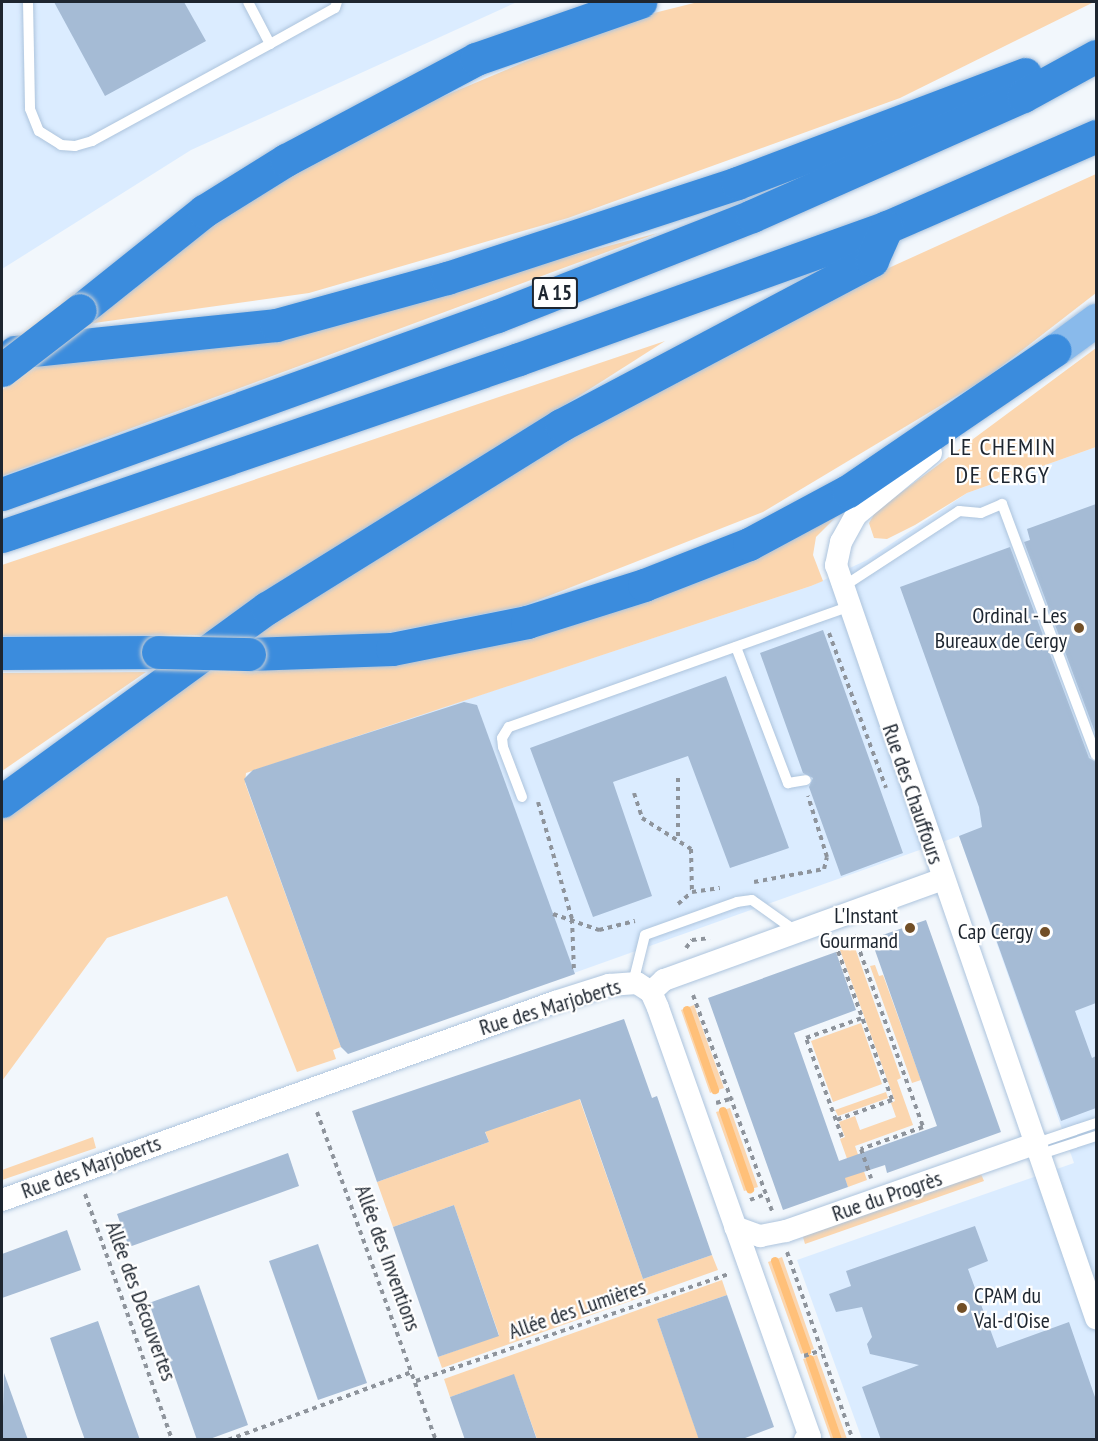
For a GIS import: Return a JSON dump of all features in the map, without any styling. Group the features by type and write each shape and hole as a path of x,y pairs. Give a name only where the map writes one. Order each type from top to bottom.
{"highway":[{"path":"2,370 204,211 296,154 476,59 640,2"},
{"path":"2,353 276,325 424,285 737,183 1011,78 1095,56"},
{"name":"A 15","path":"2,494 497,316 752,216 1023,96 1095,56"},
{"name":"A 15","path":"2,536 519,359 887,227 1096,136"},
{"path":"2,801 267,609 561,425 872,260 887,227"},
{"path":"2,653 249,654 392,649 527,622 644,585 749,544 848,491 1055,350"}],"main road":[{"path":"1055,350 1096,320"}],"street":[{"name":"Rue des Chauffours","path":"1055,350 856,515 837,555 844,598 1039,1149 1096,1318"},
{"path":"642,987 943,879"},
{"name":"Rue des Marjoberts","path":"2,1200 308,1088 555,1002 609,985 642,987 735,1227 809,1439"},
{"name":"Rue du Progrès","path":"735,1227 760,1236 786,1231 1039,1149"}],"lane":[{"path":"28,2 30,109 39,131 61,145 75,146 92,141 270,44 335,8 337,2"},
{"path":"248,2 270,44"},
{"path":"522,797 503,747 502,738 509,727 736,647 844,598 959,512 981,513 1002,504 1096,755"},
{"path":"736,647 788,783 806,780"},
{"path":"642,987 645,935 693,917 752,900 797,933"},
{"path":"1039,1149 1096,1123"},
{"path":"1039,1149 1096,1136"}],"path":[{"path":"829,633 889,795"},
{"path":"678,778 678,840"},
{"path":"634,793 642,818 691,849 692,940"},
{"path":"750,883 824,869 827,857 807,794"},
{"path":"537,796 572,920 574,971"},
{"path":"671,909 692,892 727,887"},
{"path":"553,914 600,930 644,919"},
{"path":"854,935 923,1127 861,1149 872,1181"},
{"path":"835,943 892,1100 836,1120"},
{"path":"842,1137 806,1038 862,1018"},
{"name":"Allée des Inventions","path":"308,1088 436,1440"},
{"path":"711,1105 733,1098"},
{"name":"Allée des Découvertes","path":"78,1173 172,1440"},
{"name":"Allée des Lumières","path":"416,1381 749,1267"},
{"path":"800,1357 822,1350"},
{"path":"228,1440 412,1372"}],"shaded area":[{"path":"2,2 517,2 191,150 2,269"},
{"path":"698,2 1094,2 900,98 568,218 309,293 87,324 207,228 361,131 622,21"},
{"path":"1096,174 1096,293 985,379 763,512 523,606 357,639 254,637 414,528 807,305"},
{"path":"658,233 2,476 2,390 40,363 271,334"},
{"path":"665,341 205,635 2,636 2,565"},
{"path":"1096,348 1096,447 967,493 915,525 887,539 874,538 869,523 876,511"},
{"path":"1096,447 1096,1439 862,1439 797,1260 1074,1163 959,836 349,1053 341,1047 244,778 253,770 811,586 867,560 967,493"},
{"path":"845,508 816,537 813,555 823,581 246,773 245,783 341,1047 333,1050 336,1059 297,1072 227,896 107,938 2,1081 2,814 204,671 359,666 559,628 682,586"},
{"path":"146,672 2,771 2,673"},
{"path":"854,945 901,1078 897,1080 913,1125 855,1146 867,1180 848,1187 842,1170 850,1167 840,1139 845,1137 839,1122 855,1116 860,1130 896,1117 891,1103 895,1101 840,950"},
{"path":"875,965 879,976 883,975 921,1080 912,1083 870,966"},
{"path":"694,1005 724,1088 710,1093 681,1010"},
{"path":"861,1023 882,1084 833,1102 811,1041"},
{"path":"577,1092 643,1279 712,1255 718,1270 442,1368 438,1357 499,1335 454,1205 393,1227 377,1182 489,1142 482,1123 516,1121 547,1111"},
{"path":"886,1092 888,1098 838,1116 835,1110"},
{"path":"730,1108 758,1187 744,1191 716,1112"},
{"path":"93,1137 96,1148 2,1180 2,1170"},
{"path":"980,1172 984,1181 805,1244 802,1234"},
{"path":"782,1257 814,1349 801,1354 768,1262"},
{"path":"722,1280 727,1295 657,1319 699,1439 537,1439 514,1375 450,1397 444,1379"},
{"path":"817,1355 847,1439 831,1439 803,1359"}],"building":[{"path":"54,2 184,2 206,41 105,96"},
{"name":"Ordinal - Les Bureaux de Cergy","path":"1096,504 1096,735 1024,542 1030,540 1027,529"},
{"path":"1010,547 1089,758 1096,762 1096,1003 1075,1011 1092,1058 1096,1056 1096,1108 1061,1121 959,836 982,827 979,807 900,587"},
{"path":"823,630 903,853 841,876 809,787 813,778 803,773 760,653"},
{"path":"726,676 789,848 730,868 688,756 613,782 652,896 593,917 530,748"},
{"path":"464,702 477,705 575,974 348,1054 341,1047 244,779 253,770"},
{"path":"926,920 1001,1132 887,1173 885,1165 845,1178 848,1187 783,1210 708,998 836,952 856,1010 794,1033 839,1161 937,1126 871,939"},
{"path":"624,1019 652,1098 657,1096 712,1255 643,1279 580,1099 485,1132 489,1142 377,1182 352,1111"},
{"path":"288,1153 299,1186 129,1247 117,1214"},
{"path":"454,1205 499,1336 438,1357 393,1227"},
{"path":"975,1226 988,1261 968,1269 997,1348 1069,1322 1096,1400 1096,1440 881,1440 862,1387 919,1365 870,1354 867,1344 872,1337 862,1307 836,1312 829,1294 851,1286 846,1271"},
{"path":"67,1230 81,1270 2,1298 2,1254"},
{"path":"318,1244 367,1383 318,1400 269,1261"},
{"path":"199,1285 248,1425 207,1440 197,1440 149,1303"},
{"path":"727,1295 774,1427 740,1440 699,1440 657,1319"},
{"path":"98,1321 140,1440 85,1440 77,1418 50,1338"},
{"path":"4,1373 28,1440 2,1440"},
{"path":"514,1374 537,1440 465,1440 450,1397"}],"waterway":[{"path":"687,1010 715,1090"},
{"path":"723,1111 750,1189"},
{"path":"775,1261 807,1351"},
{"path":"810,1359 838,1440"}],"place":[{"name":"Ordinal - Les Bureaux de Cergy","path":"1079,628"},
{"name":"L'Instant Gourmand","path":"910,928"},
{"name":"Cap Cergy","path":"1045,932"},
{"name":"CPAM du Val-d'Oise","path":"962,1308"}],"district":[{"name":"LE CHEMIN DE CERGY","path":"1003,461"}]}
